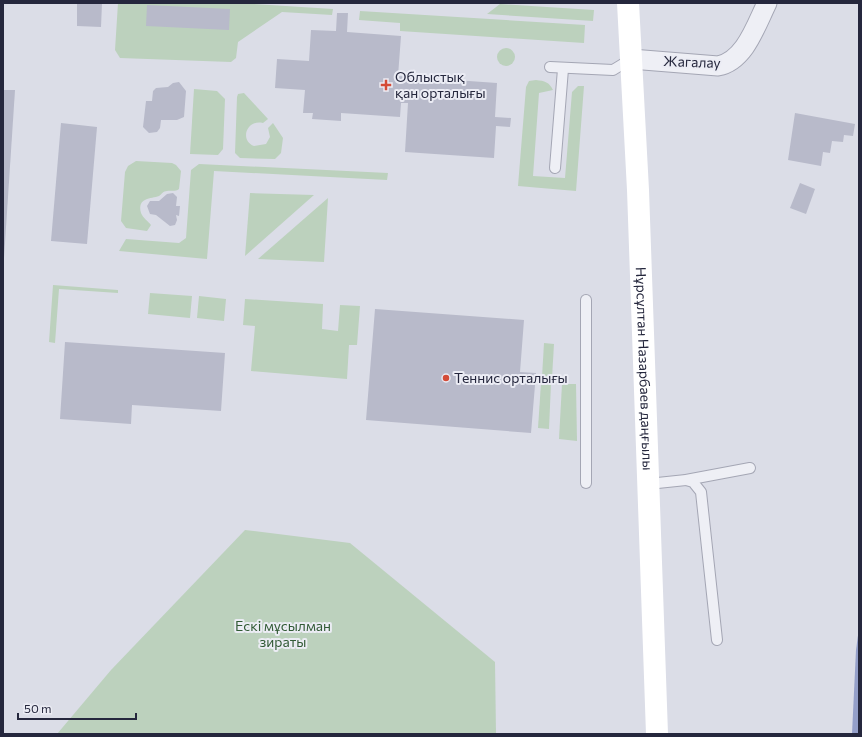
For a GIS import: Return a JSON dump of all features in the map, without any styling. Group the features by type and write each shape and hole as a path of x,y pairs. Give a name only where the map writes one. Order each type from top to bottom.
{"main road":[{"name":"Нұрсұлтан Назарбаев даңғылы","path":"628,3 638,190 657,734"}],"street":[{"name":"Жагалау","path":"631,59 718,66 726,65 732,62 742,51 767,3"}],"lane":[{"path":"550,67 613,70 631,59"},
{"path":"555,168 563,68"},
{"path":"586,300 586,483"},
{"path":"648,484 686,480 750,468"},
{"path":"686,480 693,482 701,492 717,640"}],"green space":[{"path":"118,3 239,3 333,9 332,15 282,12 238,42 236,58 231,62 120,58 115,50"},
{"path":"500,4 594,10 593,21 487,14"},
{"path":"360,11 585,25 584,43 400,31 400,23 359,20"},
{"path":"502,48 510,48 515,53 513,64 510,66 502,66 497,61 497,53"},
{"path":"536,80 546,82 553,90 539,93 533,176 565,178 572,92 578,86 584,86 576,191 518,186 526,87 529,81"},
{"path":"194,89 217,91 225,99 223,149 218,155 190,154"},
{"path":"244,93 268,119 263,123 253,124 249,127 246,135 247,139 249,143 254,146 266,144 270,137 268,128 273,123 283,138 281,153 275,159 240,158 235,153 237,97 238,94"},
{"path":"136,161 172,163 181,171 179,189 164,192 159,196 143,201 141,204 141,213 151,225 147,231 126,228 121,221 125,172 128,166"},
{"path":"199,164 388,173 387,180 214,171 207,259 119,251 126,239 179,243 186,238 191,170"},
{"path":"250,193 314,195 245,256"},
{"path":"328,198 324,262 258,259"},
{"path":"53,285 118,290 118,293 59,289 55,343 49,342"},
{"path":"150,293 192,296 190,318 148,314"},
{"path":"199,296 226,299 224,321 197,318"},
{"path":"245,299 323,304 322,329 338,331 340,305 360,306 357,345 349,345 347,379 251,371 255,326 243,325"},
{"path":"544,343 554,344 552,378 542,377"},
{"path":"541,383 551,383 549,429 538,428"},
{"path":"562,384 576,384 577,441 559,439"},
{"name":"Ескі мұсылман зираты","path":"245,530 350,543 495,662 496,734 57,734 111,670"}],"water":[{"path":"859,628 859,734 852,734 856,650"}],"building":[{"path":"77,3 102,3 101,27 77,26"},
{"path":"147,5 230,9 229,30 146,26"},
{"name":"Облыстық қан орталығы","path":"337,13 348,13 347,32 401,36 398,76 497,83 495,117 511,118 510,127 496,126 494,158 405,152 408,103 401,103 400,117 341,113 341,121 312,119 313,113 303,113 305,90 275,88 277,59 309,61 311,30 336,31"},
{"path":"179,82 186,91 184,117 177,120 161,120 160,128 157,132 149,133 143,127 146,101 152,101 153,91 156,88 168,87 173,83"},
{"path":"3,90 15,90 4,258 3,258"},
{"path":"795,113 855,124 853,136 844,135 843,142 832,141 830,153 823,152 821,166 788,160"},
{"path":"61,123 97,127 87,244 51,241"},
{"path":"800,183 815,189 806,214 790,208"},
{"path":"173,193 177,197 176,206 180,206 179,216 176,215 177,220 175,225 170,226 156,215 150,214 147,206 150,201 159,201 167,194"},
{"path":"375,309 524,320 520,372 536,373 531,433 366,420"},
{"path":"65,342 225,353 221,411 132,405 131,424 60,419"}],"place":[{"name":"Облыстық қан орталығы","path":"386,85"},
{"name":"Теннис орталығы","path":"446,378"}]}
